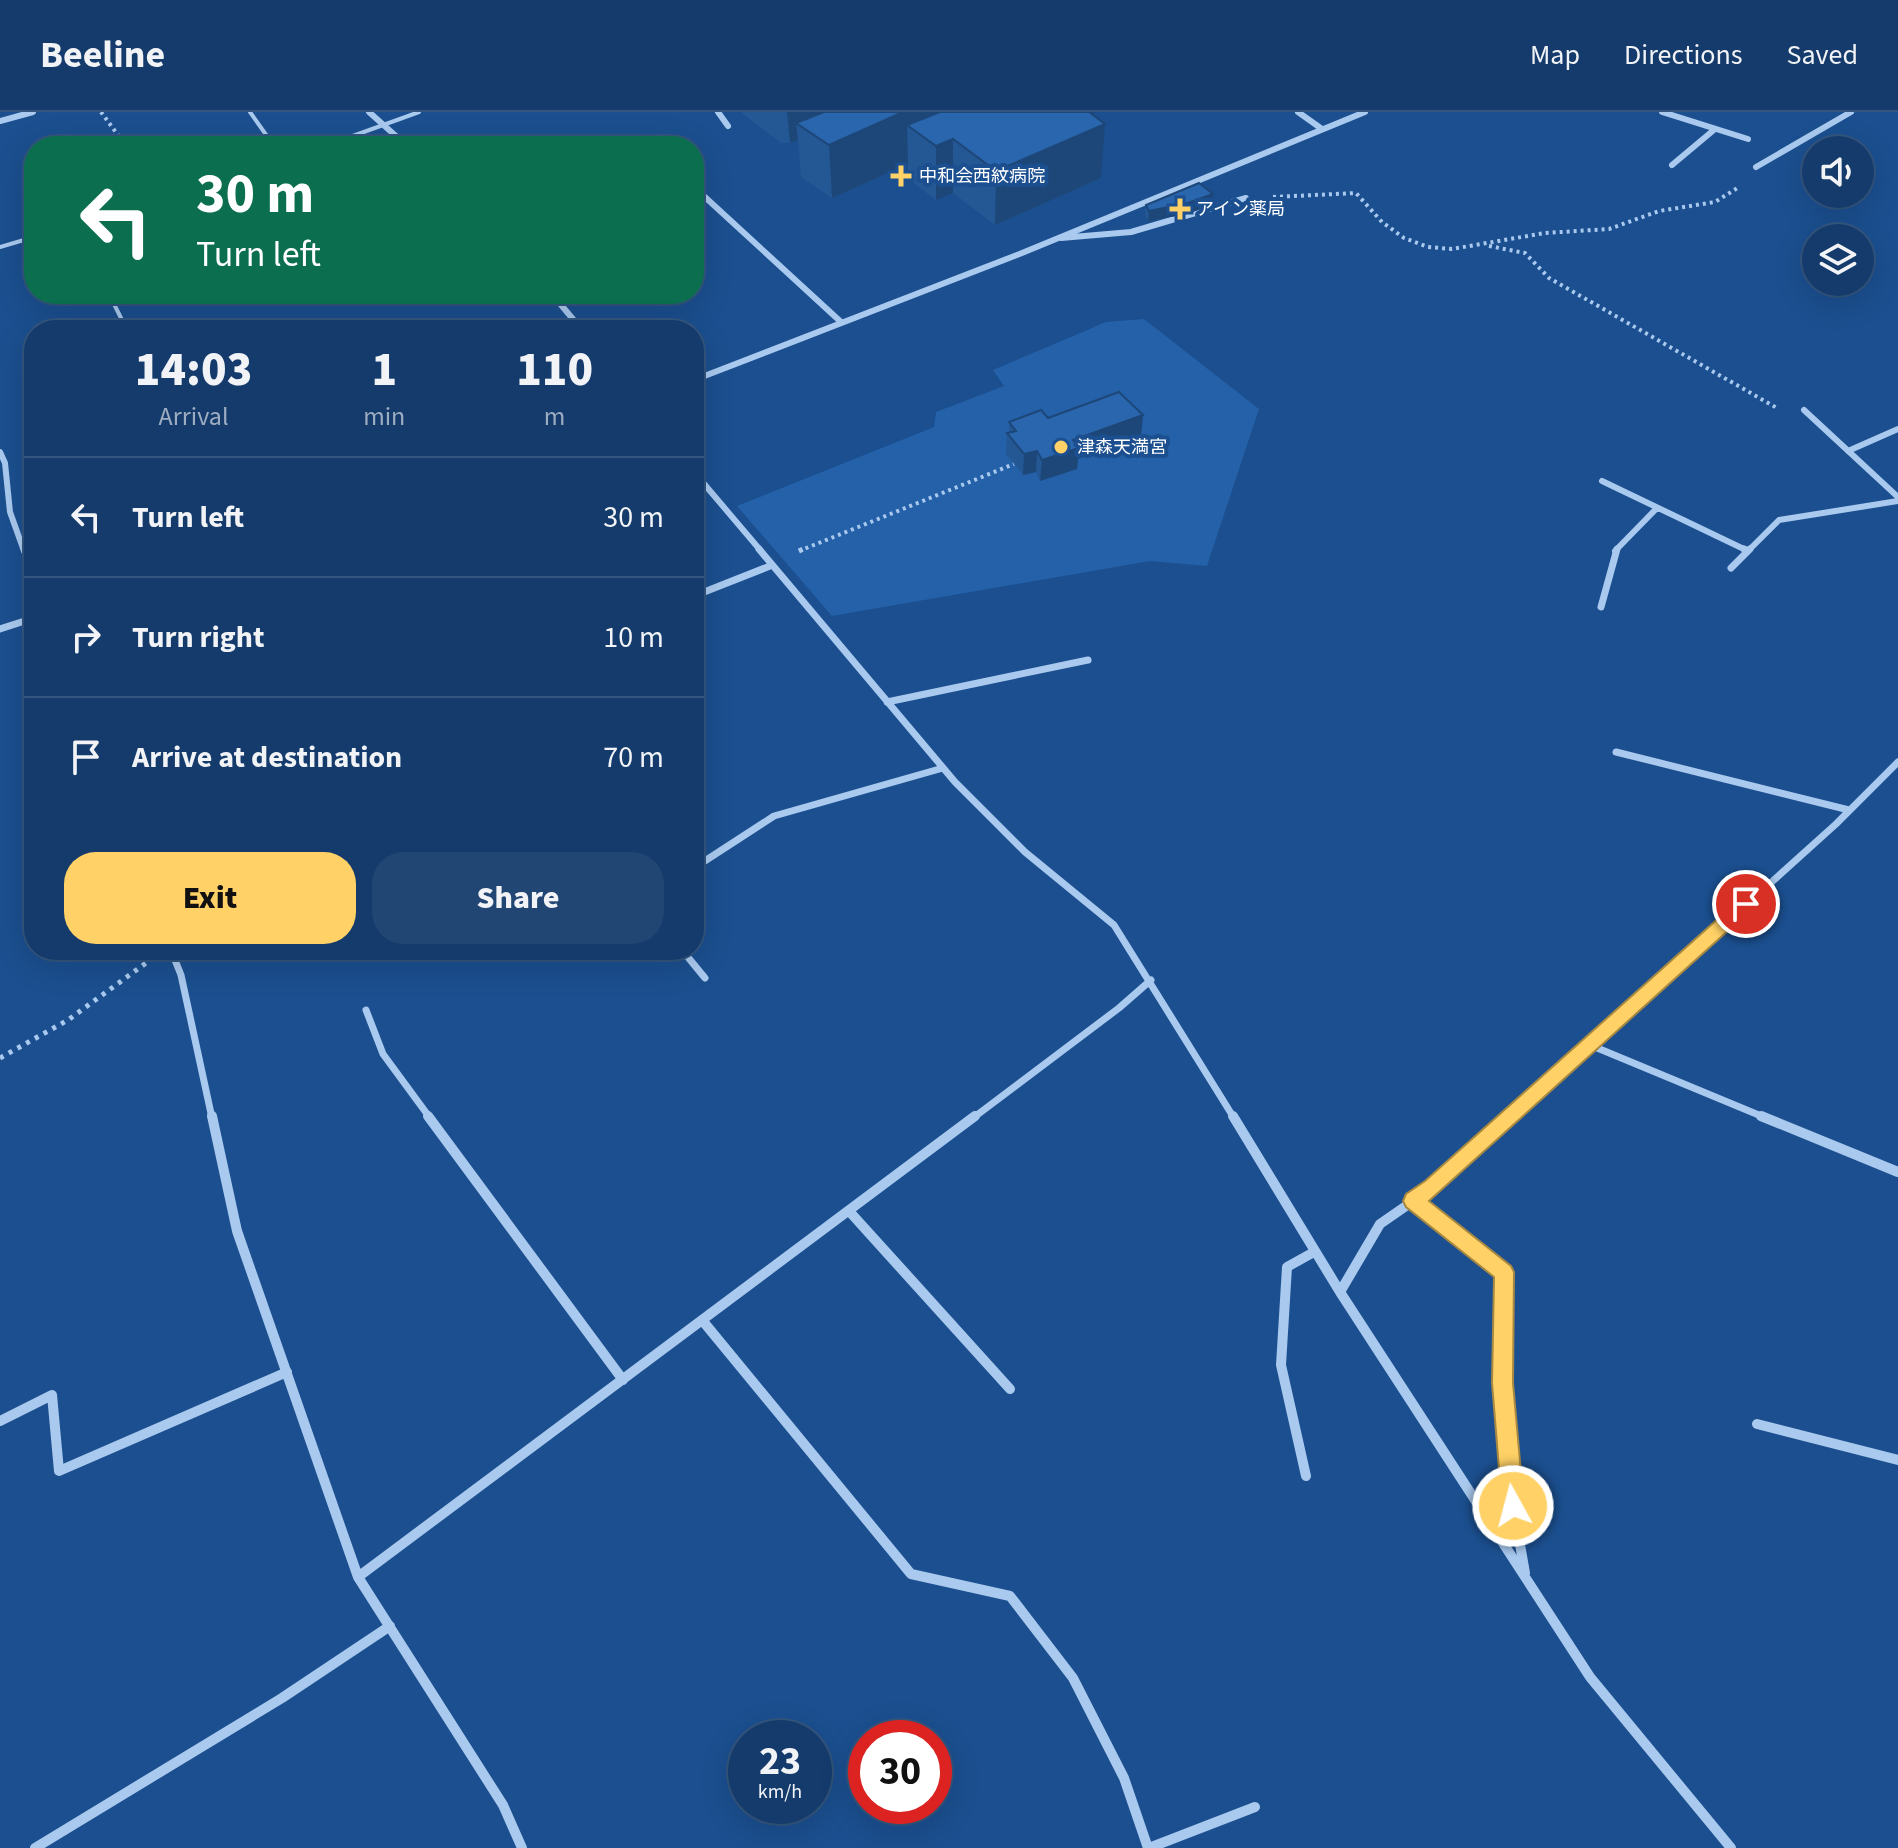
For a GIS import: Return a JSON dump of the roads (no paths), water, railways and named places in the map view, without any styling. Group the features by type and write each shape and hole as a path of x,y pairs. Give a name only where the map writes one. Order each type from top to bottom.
{"street":[{"path":"0,121 33,112"},
{"path":"369,112 394,136"},
{"path":"718,112 728,126"},
{"path":"1298,112 1322,129"},
{"path":"704,376 1058,238 1365,112"},
{"path":"1662,112 1748,139"},
{"path":"1756,167 1851,112"},
{"path":"1672,165 1715,129"},
{"path":"704,196 841,322"},
{"path":"1058,238 1085,240 1146,228 1246,198"},
{"path":"560,304 574,320"},
{"path":"1804,410 1898,499"},
{"path":"1848,451 1898,429"},
{"path":"0,452 5,463 10,512 24,550"},
{"path":"1602,481 1748,551"},
{"path":"704,484 943,768 1025,852 1114,925 1151,980 1314,1252 1590,1677 1731,1848"},
{"path":"1731,568 1779,520 1898,499"},
{"path":"1601,607 1614,552 1657,508"},
{"path":"704,592 770,566"},
{"path":"0,629 24,621"},
{"path":"887,702 1088,660"},
{"path":"1616,752 1849,810"},
{"path":"1340,1292 1380,1224 1432,1188 1898,762"},
{"path":"704,862 774,816 943,768"},
{"path":"175,960 181,975 237,1231 358,1577 503,1805 522,1848"},
{"path":"690,960 705,978"},
{"path":"358,1577 1119,1008 1151,980"},
{"path":"366,1010 383,1054 623,1380"},
{"path":"1590,1045 1898,1172"},
{"path":"1413,1201 1504,1272 1503,1383 1509,1482 1526,1578"},
{"path":"849,1211 1010,1389"},
{"path":"1306,1476 1281,1365 1287,1267 1314,1252"},
{"path":"702,1320 911,1574 1010,1596 1073,1678 1124,1778 1148,1848 1255,1807"},
{"path":"0,1421 52,1395 59,1471 287,1372"},
{"path":"1757,1424 1898,1460"},
{"path":"35,1848 282,1698 390,1626"}],"lane":[{"path":"250,112 267,136"},
{"path":"354,136 419,112"},
{"path":"0,247 24,240"}],"place":[{"name":"中和会西紋病院","path":"901,176"},
{"name":"アイン薬局","path":"1180,209"},
{"name":"津森天満宮","path":"1061,447"}]}
